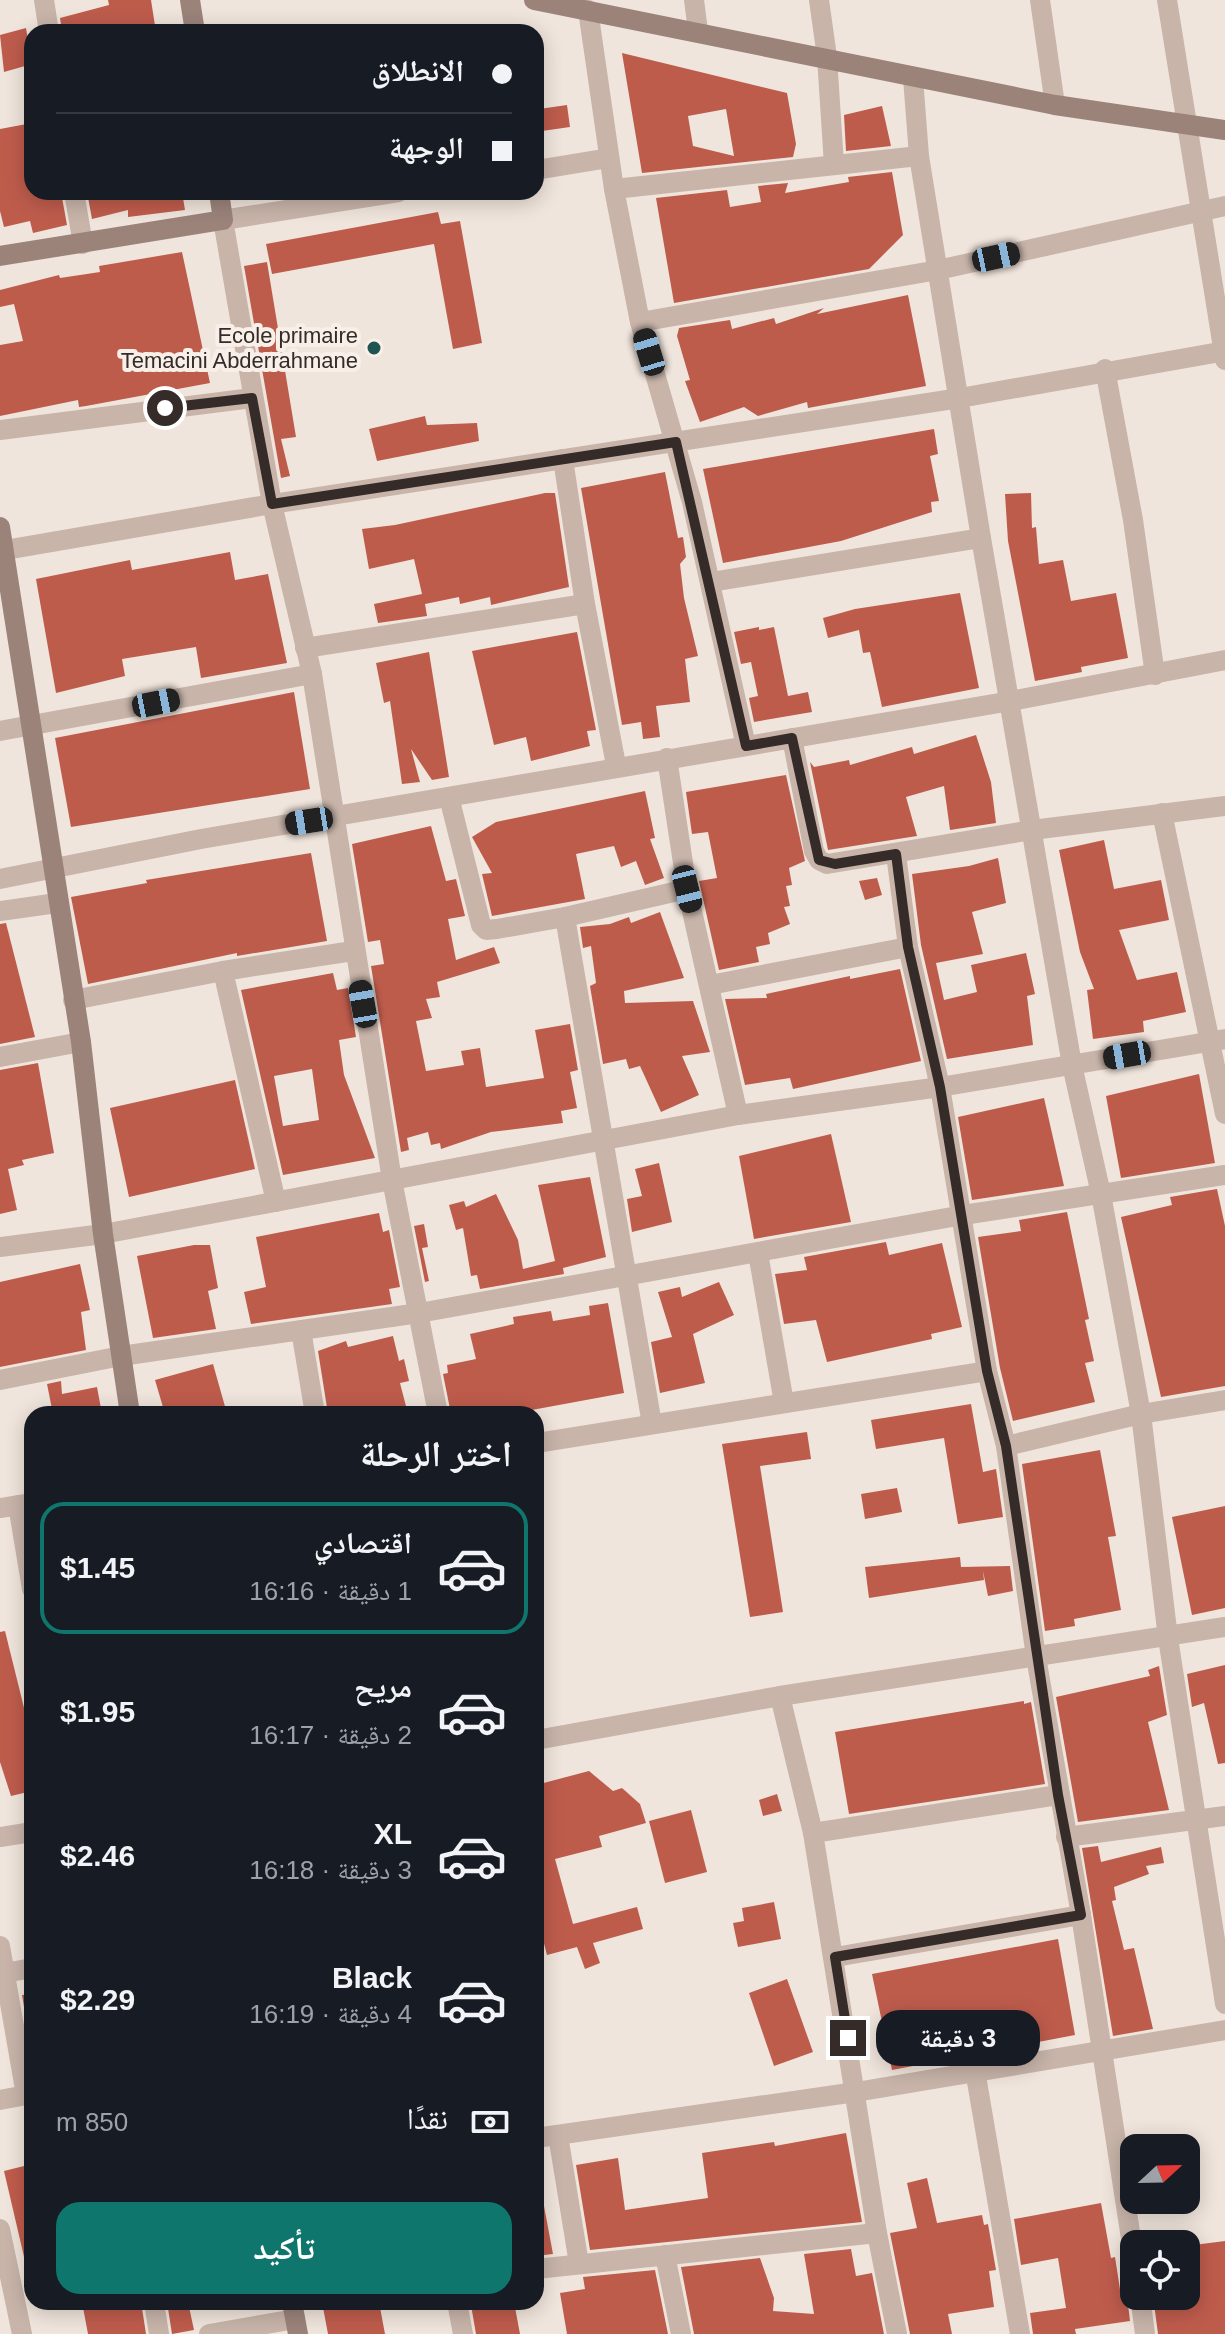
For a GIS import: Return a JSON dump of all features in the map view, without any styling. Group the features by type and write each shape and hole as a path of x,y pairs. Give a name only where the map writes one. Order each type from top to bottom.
{"street":[{"path":"44,0 48,24"},
{"path":"190,0 194,24"},
{"path":"534,0 581,6 913,78 1055,105 1225,130"},
{"path":"694,0 698,31"},
{"path":"819,0 827,57 834,165"},
{"path":"1040,0 1055,105"},
{"path":"2,551 272,504 960,398 1105,369 1224,354 1167,0"},
{"path":"581,6 640,322 676,442 711,582 746,746"},
{"path":"913,78 919,156 981,538 1072,1065 1101,1194 1141,1414 1168,1638 1225,2004"},
{"path":"614,189 919,156"},
{"path":"544,169 609,158"},
{"path":"75,200 83,244"},
{"path":"220,200 272,504 292,577 312,674 336,817 353,951 392,1180 436,1406"},
{"path":"0,256 349,200"},
{"path":"640,322 938,270 1225,206"},
{"path":"1105,369 1133,520 1155,675"},
{"path":"0,430 252,398"},
{"path":"563,459 585,604 616,765"},
{"path":"0,527 81,1042 103,1234 129,1406"},
{"path":"711,582 981,538"},
{"path":"305,648 585,604"},
{"path":"0,879 201,839 616,765 1011,701 1225,660"},
{"path":"0,731 312,674"},
{"path":"792,738 819,860 835,864 1032,830 1225,806"},
{"path":"667,758 687,889 738,1115"},
{"path":"449,797 481,925 486,930 565,917 687,889"},
{"path":"1162,813 1217,1040 1225,1114"},
{"path":"896,854 908,947 940,1087 987,1371 1006,1446 1036,1657 1081,1915 1130,2230"},
{"path":"0,911 57,903"},
{"path":"565,917 652,1424"},
{"path":"710,985 908,947"},
{"path":"73,1000 223,971 353,951"},
{"path":"223,971 276,1202"},
{"path":"0,1247 103,1234 738,1115 940,1087 1217,1040"},
{"path":"0,1057 81,1042"},
{"path":"0,1380 121,1356 419,1313 963,1215 1225,1175"},
{"path":"758,1253 784,1403"},
{"path":"301,1330 314,1406"},
{"path":"544,1442 987,1371"},
{"path":"1006,1446 1141,1414 1225,1400"},
{"path":"17,1505 24,1544"},
{"path":"544,1739 780,1696 1225,1627"},
{"path":"780,1696 813,1833 877,2233 897,2334"},
{"path":"813,1833 1058,1795"},
{"path":"1066,1837 1225,1816"},
{"path":"0,1837 24,1833"},
{"path":"835,1957 1081,1915"},
{"path":"0,1946 24,2072"},
{"path":"3,1973 24,1969"},
{"path":"544,2137 856,2092 1225,2030"},
{"path":"975,2070 1020,2334"},
{"path":"0,2100 24,2096"},
{"path":"558,2135 579,2264"},
{"path":"0,2229 22,2334"},
{"path":"544,2268 877,2233"},
{"path":"665,2255 681,2334"},
{"path":"155,2310 159,2334"},
{"path":"458,2310 463,2334"},
{"path":"1142,2310 1145,2334"},
{"path":"209,2334 295,2318"}],"building":[{"path":"108,0 151,0 155,24 61,24 60,18 109,5"},
{"path":"24,29 24,66 4,72 0,35"},
{"path":"622,53 787,93 796,144 793,157 642,173","holes":["726,109 734,156 693,146 688,116"]},
{"path":"567,105 570,127 544,131 544,108"},
{"path":"882,106 891,146 846,151 844,115"},
{"path":"24,124 24,200 62,200 67,225 33,233 30,221 4,227 0,211 0,129"},
{"path":"892,172 903,235 869,269 674,303 656,198 727,190 730,207 761,202 758,186 788,183 785,193 849,182 848,177"},
{"path":"88,200 183,200 185,210 128,217 128,210 92,219"},
{"path":"438,212 441,224 460,221 482,343 453,349 434,244 272,274 266,244"},
{"path":"182,252 210,383 79,407 78,400 0,416 0,345 23,341 14,304 0,307 0,290 59,275 60,278 100,272 99,266"},
{"path":"267,262 296,437 281,439 290,476 281,478 244,266"},
{"path":"908,295 926,386 808,408 807,402 758,416 744,407 700,422 685,381 690,380 677,336 679,328 730,320 732,329 774,318 776,324 824,308 817,314"},
{"path":"425,416 427,425 477,423 479,441 377,461 369,429"},
{"path":"934,429 938,454 930,456 939,501 931,502 932,512 841,541 723,563 703,469"},
{"path":"665,472 678,538 683,537 686,557 680,564 684,598 698,656 685,659 690,702 656,706 660,737 643,739 641,722 622,725 581,488"},
{"path":"555,493 569,587 491,605 490,597 460,604 459,597 425,604 427,616 378,623 374,604 422,594 414,559 369,569 362,529 395,525"},
{"path":"1031,493 1032,528 1036,527 1039,564 1063,560 1071,601 1116,593 1128,658 1081,667 1082,672 1035,681 1008,541 1005,494"},
{"path":"230,552 235,580 268,574 287,663 201,678 196,647 122,659 125,676 56,693 36,579 130,560 132,570"},
{"path":"960,593 979,688 882,707 870,652 863,653 859,630 828,638 823,618 855,609"},
{"path":"759,627 759,630 774,627 788,696 808,692 812,712 754,722 749,698 758,696 751,662 741,664 734,632"},
{"path":"577,632 596,730 587,731 590,746 531,761 526,737 494,745 472,651"},
{"path":"429,652 449,777 432,780 411,749 420,782 402,784 390,701 384,703 376,663"},
{"path":"294,692 310,789 71,827 55,738"},
{"path":"976,735 991,782 996,823 950,830 944,786 906,797 917,836 828,850 810,762 814,767 849,760 850,765 912,747 914,754"},
{"path":"786,775 805,861 789,868 792,885 786,886 790,906 784,907 790,924 768,933 770,944 756,947 759,962 719,970 699,881 717,878 708,832 692,834 686,792"},
{"path":"645,791 655,838 650,839 664,878 645,885 636,861 621,867 614,846 576,854 585,899 492,916 482,874 492,873 472,837 496,822"},
{"path":"431,826 446,881 456,879 465,916 448,919 456,960 494,947 500,963 437,982 440,997 426,999 432,1018 416,1021 426,1071 464,1065 461,1051 480,1048 486,1087 544,1078 535,1030 570,1024 578,1070 570,1072 577,1108 561,1111 563,1123 491,1132 441,1149 440,1143 431,1145 428,1132 407,1138 409,1150 401,1152 371,966 384,964 380,940 368,942 352,844"},
{"path":"1104,840 1114,889 1161,880 1169,920 1119,930 1137,980 1177,972 1186,1012 1143,1021 1144,1032 1093,1039 1087,990 1094,989 1080,952 1059,850"},
{"path":"311,853 327,941 237,956 237,953 88,984 71,897 147,883 146,880"},
{"path":"998,858 1006,903 972,912 983,954 936,963 944,1000 977,992 971,965 1026,953 1035,994 1027,996 1033,1045 947,1059 921,945 912,874 969,866"},
{"path":"877,878 882,895 865,900 859,881"},
{"path":"660,912 684,978 624,991 625,1003 693,1001 710,1052 682,1056 699,1095 661,1112 640,1066 629,1069 626,1059 603,1064 590,986 596,983 591,946 583,948 580,927 610,924 629,917 631,923"},
{"path":"6,923 35,1037 0,1044 0,924"},
{"path":"900,969 921,1061 793,1089 790,1078 745,1085 725,999 767,998 766,994"},
{"path":"333,973 337,990 348,988 356,1037 339,1040 344,1075 375,1158 283,1175 241,990","holes":["312,1069 319,1120 283,1126 274,1076"]},
{"path":"38,1063 54,1153 22,1160 24,1165 8,1169 17,1210 0,1214 0,1070"},
{"path":"1199,1074 1215,1163 1121,1178 1106,1096"},
{"path":"235,1080 255,1169 129,1197 110,1108"},
{"path":"1044,1098 1064,1186 972,1200 958,1117"},
{"path":"831,1134 851,1222 754,1239 739,1156"},
{"path":"659,1163 672,1222 632,1232 627,1199 642,1196 635,1169"},
{"path":"590,1177 606,1257 563,1268 564,1274 480,1289 477,1275 471,1276 463,1228 456,1230 449,1205 464,1201 466,1207 496,1194 518,1240 523,1269 555,1261 538,1185"},
{"path":"1217,1189 1225,1226 1225,1386 1161,1397 1121,1217 1172,1205 1170,1197"},
{"path":"1067,1212 1089,1319 1085,1320 1094,1361 1085,1363 1095,1402 1013,1421 1000,1368 978,1237 1021,1231 1019,1220"},
{"path":"379,1213 383,1232 389,1230 400,1287 389,1289 392,1304 251,1324 244,1292 266,1287 256,1237"},
{"path":"424,1224 428,1247 422,1248 429,1281 425,1282 414,1226"},
{"path":"886,1242 889,1255 942,1243 962,1327 931,1334 932,1339 827,1362 816,1320 784,1324 775,1274 807,1270 804,1257"},
{"path":"210,1245 218,1288 208,1291 216,1329 153,1338 137,1256"},
{"path":"80,1264 90,1310 81,1312 86,1350 0,1367 0,1282"},
{"path":"719,1282 734,1315 693,1334 705,1383 660,1393 651,1342 672,1337 658,1292 680,1287 682,1297"},
{"path":"608,1303 624,1393 544,1408 449,1406 443,1374 448,1373 447,1365 476,1359 470,1334 514,1324 513,1317 551,1311 553,1321 590,1315 589,1306"},
{"path":"393,1336 399,1361 404,1359 409,1381 400,1383 406,1406 327,1406 318,1351 346,1341 348,1347"},
{"path":"213,1364 225,1406 163,1406 155,1380"},
{"path":"61,1381 62,1394 97,1387 101,1406 51,1406 47,1384"},
{"path":"971,1404 983,1472 996,1469 1003,1517 958,1524 944,1438 876,1449 871,1420"},
{"path":"807,1432 811,1459 760,1466 783,1612 750,1617 722,1444"},
{"path":"1100,1450 1116,1536 1108,1537 1121,1610 1074,1619 1075,1626 1045,1631 1022,1464"},
{"path":"897,1488 902,1512 865,1519 861,1494"},
{"path":"1225,1506 1225,1608 1192,1615 1172,1517"},
{"path":"960,1557 961,1567 1010,1566 1013,1591 988,1596 983,1571 984,1580 869,1598 865,1567"},
{"path":"5,1631 24,1708 24,1793 11,1796 0,1762 0,1632"},
{"path":"1225,1665 1225,1763 1218,1764 1204,1703 1192,1707 1187,1674"},
{"path":"1159,1666 1167,1715 1148,1722 1169,1810 1078,1822 1056,1697 1150,1676 1148,1670"},
{"path":"1024,1701 1024,1704 1031,1702 1045,1784 849,1814 835,1732"},
{"path":"589,1771 613,1791 622,1788 640,1804 646,1823 599,1836 602,1847 555,1859 573,1924 637,1907 643,1929 593,1943 600,1963 585,1969 577,1947 547,1955 544,1944 544,1783"},
{"path":"777,1794 782,1811 763,1816 759,1800"},
{"path":"691,1810 707,1872 665,1883 649,1821"},
{"path":"1098,1846 1101,1862 1161,1847 1164,1863 1146,1866 1149,1874 1114,1887 1116,1900 1112,1901 1124,1950 1134,1948 1153,2029 1113,2036 1082,1848"},
{"path":"774,1902 781,1939 738,1947 733,1923 744,1921 742,1908"},
{"path":"1058,1939 1075,2035 892,2070 872,1974"},
{"path":"787,1979 813,2052 774,2066 749,1993"},
{"path":"846,2133 862,2222 590,2250 576,2165 618,2158 625,2210 708,2198 702,2153 774,2142 775,2146"},
{"path":"24,2166 24,2257 4,2171"},
{"path":"927,2178 937,2223 982,2215 984,2225 988,2224 996,2270 989,2271 994,2307 948,2314 952,2334 910,2334 890,2233 917,2228 907,2183"},
{"path":"1101,2203 1111,2258 1115,2257 1120,2310 1129,2310 1130,2321 1075,2329 1076,2334 1033,2334 1030,2313 1066,2308 1058,2258 1021,2265 1014,2219"},
{"path":"544,2206 553,2254 544,2255"},
{"path":"1225,2241 1225,2334 1158,2334 1155,2310 1200,2310 1200,2244"},
{"path":"851,2249 856,2276 872,2273 884,2334 694,2334 681,2267 760,2258 774,2298 773,2311 814,2314 804,2254"},
{"path":"655,2270 668,2334 567,2334 560,2293 585,2289 583,2277"},
{"path":"84,2310 142,2310 146,2334 88,2334"},
{"path":"168,2310 190,2310 194,2330 172,2334"},
{"path":"324,2310 380,2310 385,2334 328,2334"},
{"path":"472,2310 516,2310 520,2334 476,2334"}],"place":[{"name":"Ecole primaire Temacini Abderrahmane","path":"374,348"}],"route":[{"path":"165,408 252,398 272,504 676,442 711,582 746,746 792,738 814,851 819,860 835,864 896,854 908,947 940,1087 987,1371 1006,1446 1058,1795 1081,1915 835,1957 848,2038"}]}
